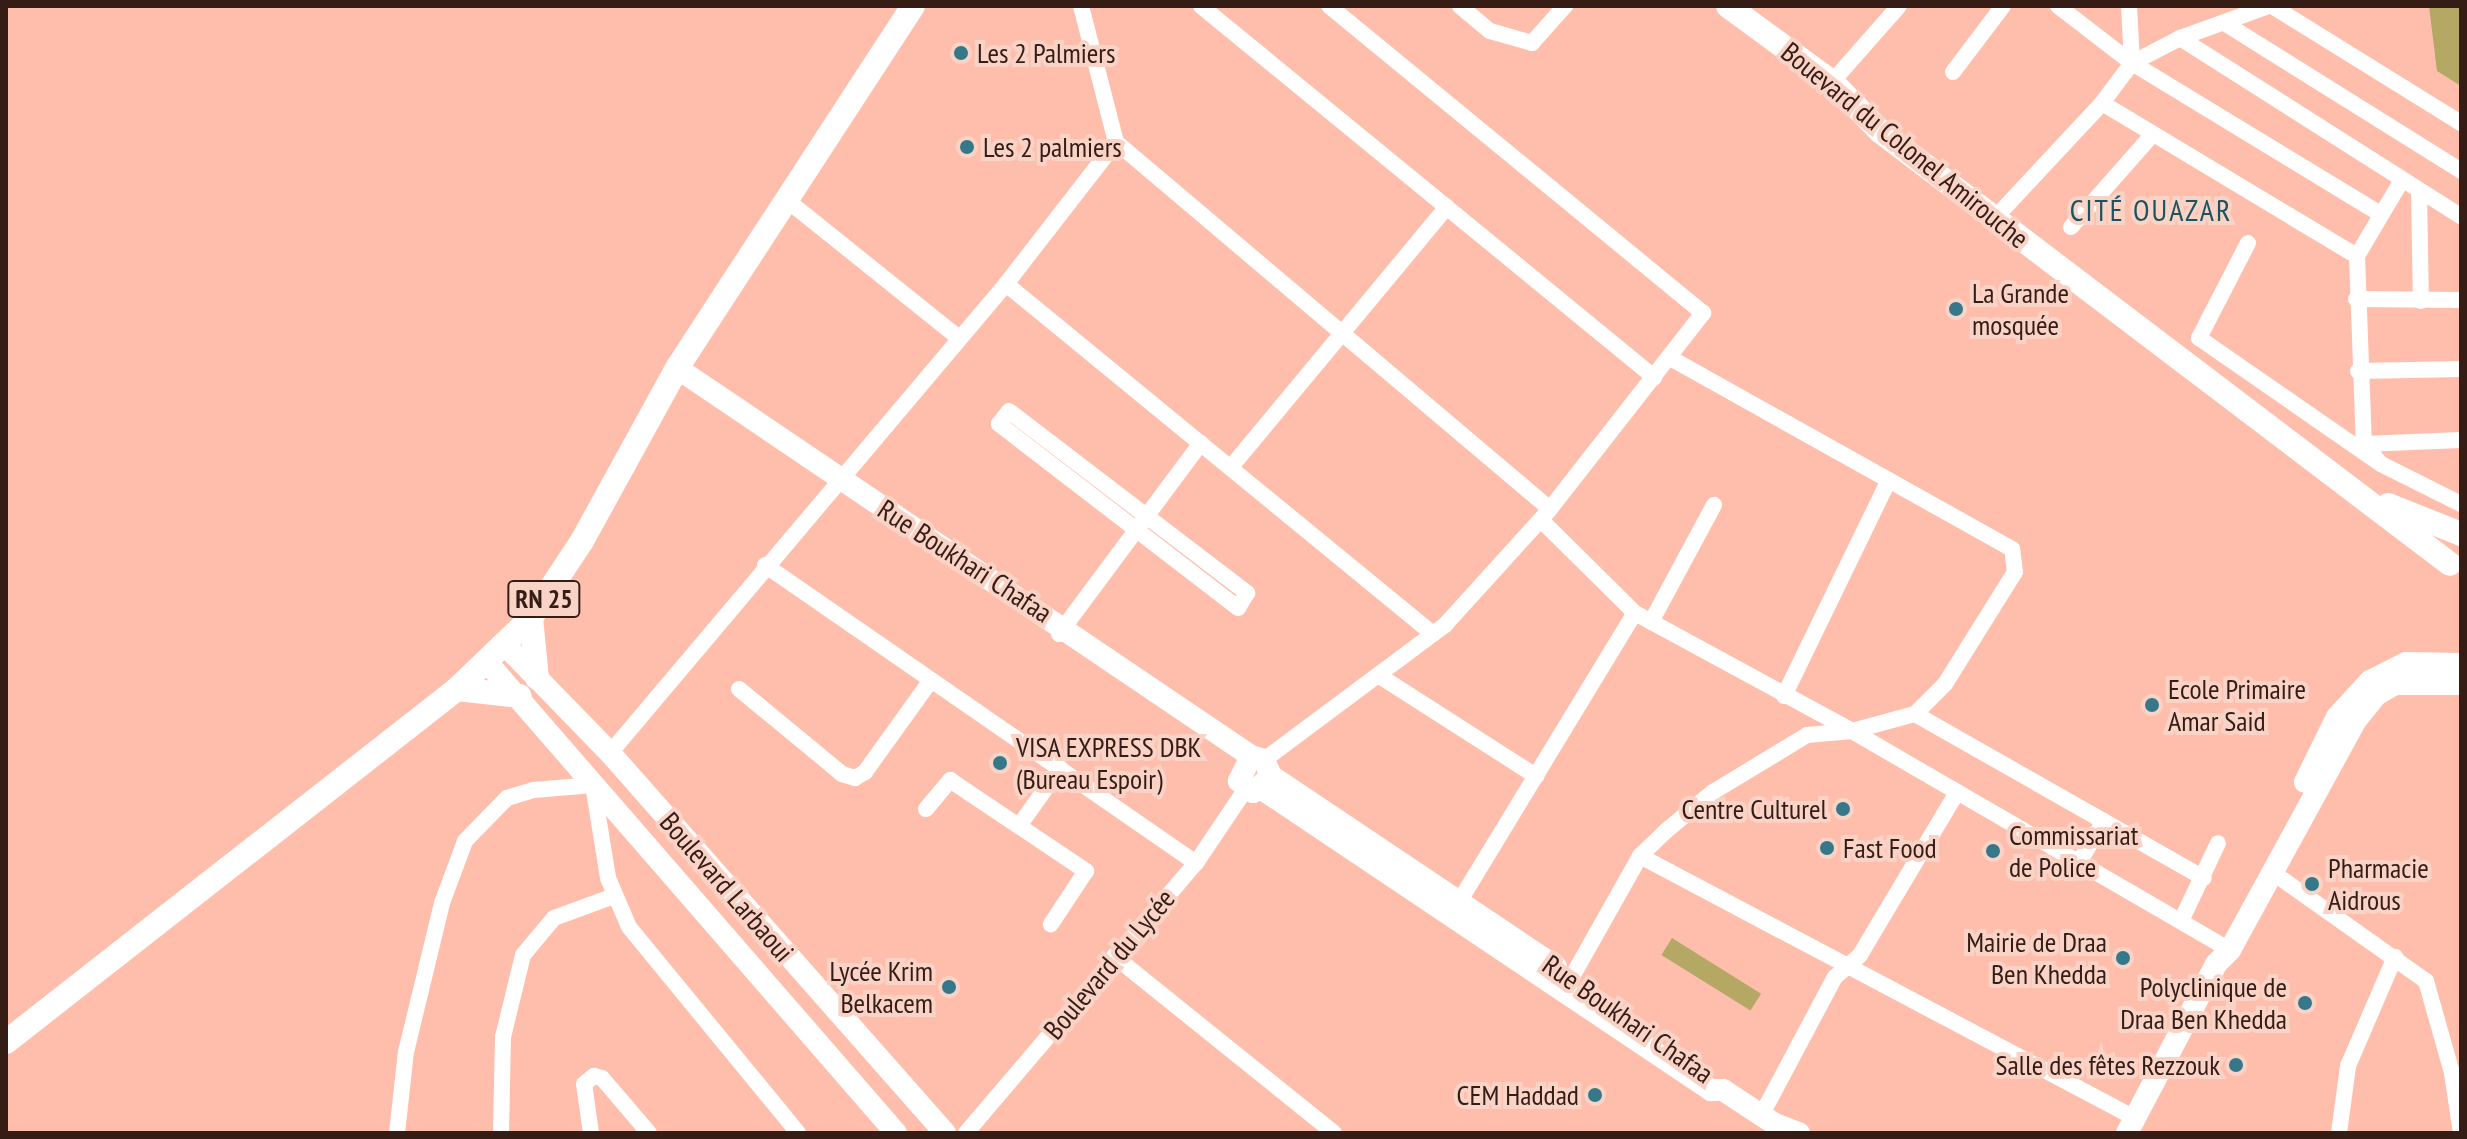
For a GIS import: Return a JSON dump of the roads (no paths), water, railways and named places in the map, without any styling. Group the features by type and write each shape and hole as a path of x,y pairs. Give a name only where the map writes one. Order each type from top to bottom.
{"main road":[{"name":"RN 25","path":"6,1042 457,689 531,618 582,541 675,372 913,6"},
{"name":"Bouevard du Colonel Amirouche","path":"1728,6 1832,82 1881,132 2456,569"},
{"name":"Rue Boukhari Chafaa","path":"675,372 835,482 1061,630 1257,773 1568,984"},
{"name":"Bouevard du Colonel Amirouche","path":"2349,488 2461,536"},
{"path":"2456,569 2450,551 2461,536"},
{"path":"457,689 520,696 537,678 531,618"},
{"name":"Boulevard Larbaoui","path":"505,645 610,753 945,1133"},
{"name":"Boulevard Larbaoui","path":"487,662 520,696 582,787 896,1133"},
{"path":"2272,872 2278,842 2326,736 2349,701 2370,681 2406,663 2461,664"},
{"path":"2135,1128 2229,971 2230,950 2345,737 2376,695 2408,681 2461,684"},
{"name":"Rue Boukhari Chafaa","path":"1257,773 1459,902 1711,1090 1723,1090 1772,1124"},
{"path":"1772,1124 1799,1133"}],"street":[{"path":"1081,6 1116,142 1342,333 1546,515 1635,613 1852,731 2230,950"},
{"path":"1201,6 1654,377"},
{"name":"Boulevard du Lycée","path":"966,1133 1196,863 1257,773 1433,634 1546,515 1703,313 1329,6"},
{"path":"1460,6 1490,31 1532,43 1565,6"},
{"path":"1832,82 1899,6"},
{"path":"1953,72 2003,6"},
{"path":"2058,6 2132,63 2380,214"},
{"path":"2129,6 2132,63"},
{"path":"1994,219 2102,103 2132,63 2180,38 2271,6 2461,123"},
{"path":"2226,24 2461,171"},
{"path":"2180,38 2461,216"},
{"path":"2102,103 2357,256"},
{"path":"2071,227 2152,135"},
{"path":"610,753 835,482 1006,284 1116,142"},
{"path":"2381,464 2364,444 2358,371 2357,256 2402,180"},
{"path":"2419,191 2421,301"},
{"path":"788,201 959,338"},
{"path":"1231,467 1447,207"},
{"path":"2248,243 2199,338 2381,464 2461,504"},
{"path":"1006,284 1433,634"},
{"path":"2356,299 2461,300"},
{"path":"1568,984 1640,856 1713,792 1807,735 1852,731 1915,714 1945,684 2015,572 2017,559 2012,549 1670,358"},
{"path":"2358,371 2461,369"},
{"path":"1141,522 1009,411 999,424 1141,522 1247,593 1238,608 1141,522"},
{"path":"2364,444 2461,440"},
{"path":"1061,630 1201,443"},
{"path":"1784,696 1889,480"},
{"path":"1651,622 1714,505"},
{"path":"765,565 1196,863"},
{"path":"1459,902 1635,613"},
{"path":"1378,675 1536,776"},
{"path":"739,689 842,774 855,778 865,772 931,680"},
{"path":"1915,714 2204,878"},
{"path":"1019,826 1060,768"},
{"path":"926,809 950,780 1086,871 1051,924"},
{"path":"397,1133 406,1052 442,903 465,841 507,798 534,790 582,787 595,812 614,896 656,964 798,1133"},
{"path":"1772,1124 1835,977 1860,955 1957,792"},
{"path":"2079,862 2104,821"},
{"path":"2181,921 2218,843"},
{"path":"1640,856 1848,966 2135,1128"},
{"path":"2272,872 2426,981 2452,1073 2461,1133"},
{"path":"501,1133 503,1037 523,955 554,918 614,896"},
{"path":"1114,956 1334,1133"},
{"path":"2339,1133 2348,1066 2395,957"},
{"path":"2452,1073 2461,1057"},
{"path":"591,1133 584,1084 594,1076 602,1078 649,1133"}],"place":[{"name":"Les 2 Palmiers","path":"961,53"},
{"name":"Les 2 palmiers","path":"967,147"},
{"name":"La Grande mosquée","path":"1956,309"},
{"name":"Ecole Primaire Amar Said","path":"2152,705"},
{"name":"VISA EXPRESS DBK (Bureau Espoir)","path":"1000,763"},
{"name":"Centre Culturel","path":"1843,809"},
{"name":"Fast Food","path":"1827,848"},
{"name":"Commissariat de Police","path":"1993,851"},
{"name":"Pharmacie Aidrous","path":"2312,884"},
{"name":"Mairie de Draa Ben Khedda","path":"2123,958"},
{"name":"Lycée Krim Belkacem","path":"949,987"},
{"name":"Polyclinique de Draa Ben Khedda","path":"2305,1003"},
{"name":"Salle des fêtes Rezzouk","path":"2236,1065"},
{"name":"CEM Haddad","path":"1595,1095"}],"district":[{"name":"CITÉ OUAZAR","path":"2151,210"}]}
